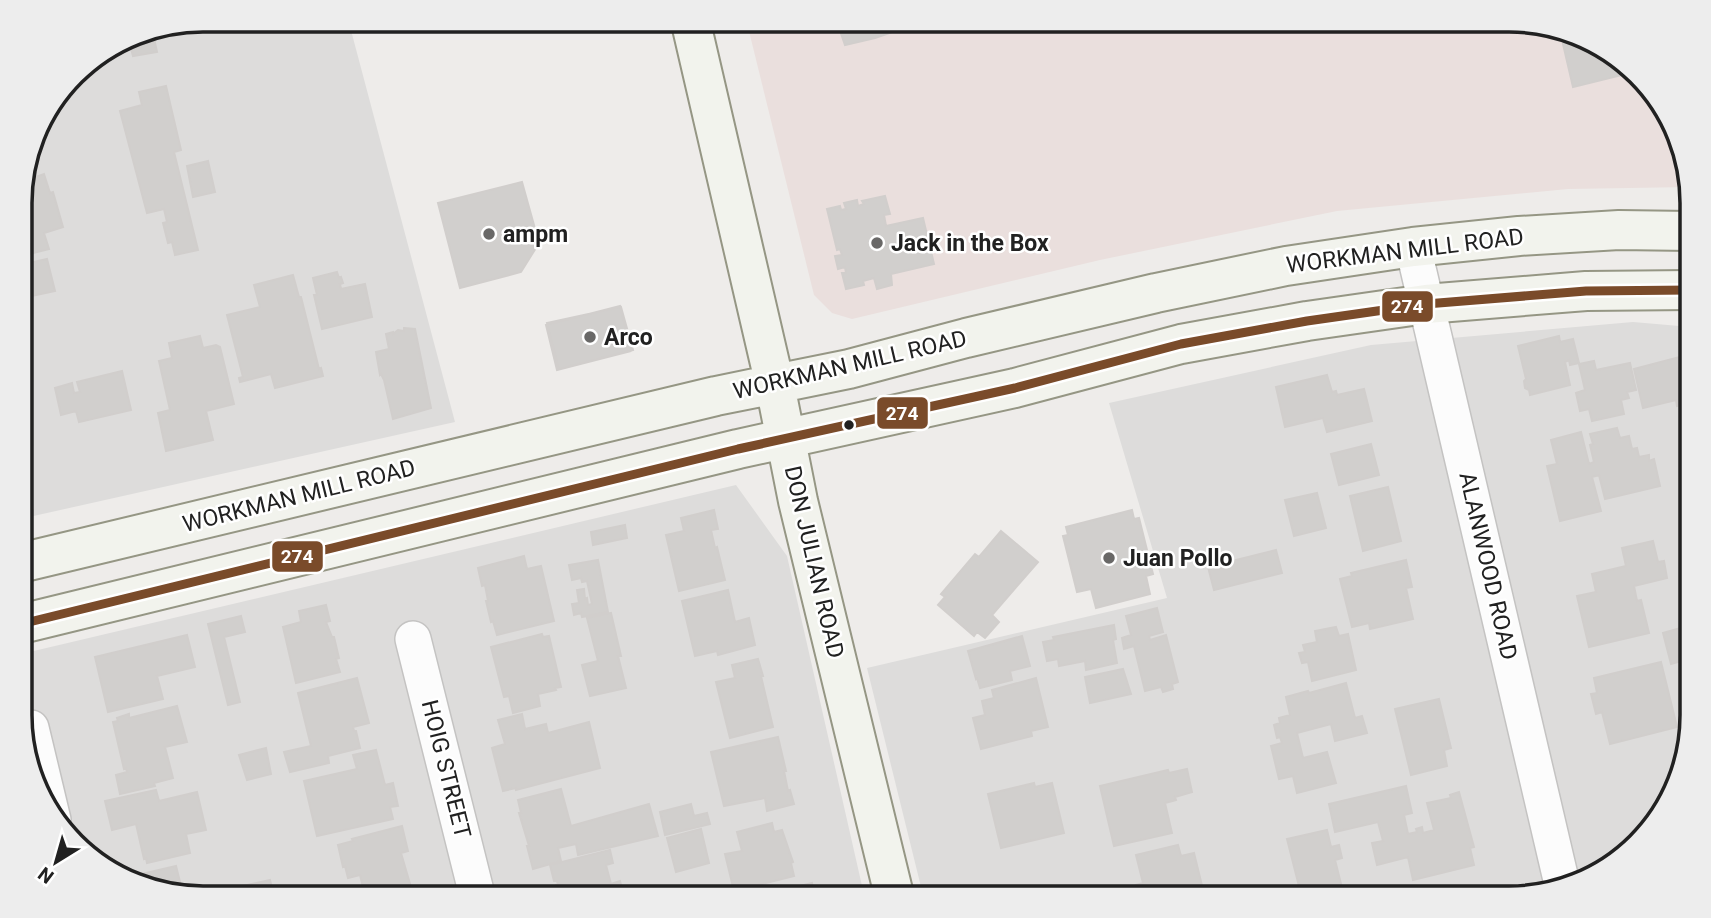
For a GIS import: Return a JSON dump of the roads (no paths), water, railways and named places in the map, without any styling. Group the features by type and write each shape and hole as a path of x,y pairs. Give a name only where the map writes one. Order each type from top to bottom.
{"main road":[{"name":"DON JULIAN ROAD","path":"693,32 775,385 798,501 892,886"},
{"name":"WORKMAN MILL ROAD","path":"32,560 716,396 849,369 1169,290 1286,266 1413,247 1519,236 1619,230 1680,231"},
{"path":"32,621 785,438 1015,388 1181,344 1307,321 1426,304 1586,291 1680,290"}],"street":[{"name":"ALANWOOD ROAD","path":"1413,247 1561,877"},
{"name":"HOIG STREET","path":"413,639 475,886"},
{"path":"33,737 40,768"}],"place":[{"name":"ampm","path":"489,234"},
{"name":"Jack in the Box","path":"877,243"},
{"name":"Arco","path":"590,337"},
{"name":"Juan Pollo","path":"1109,558"}]}
